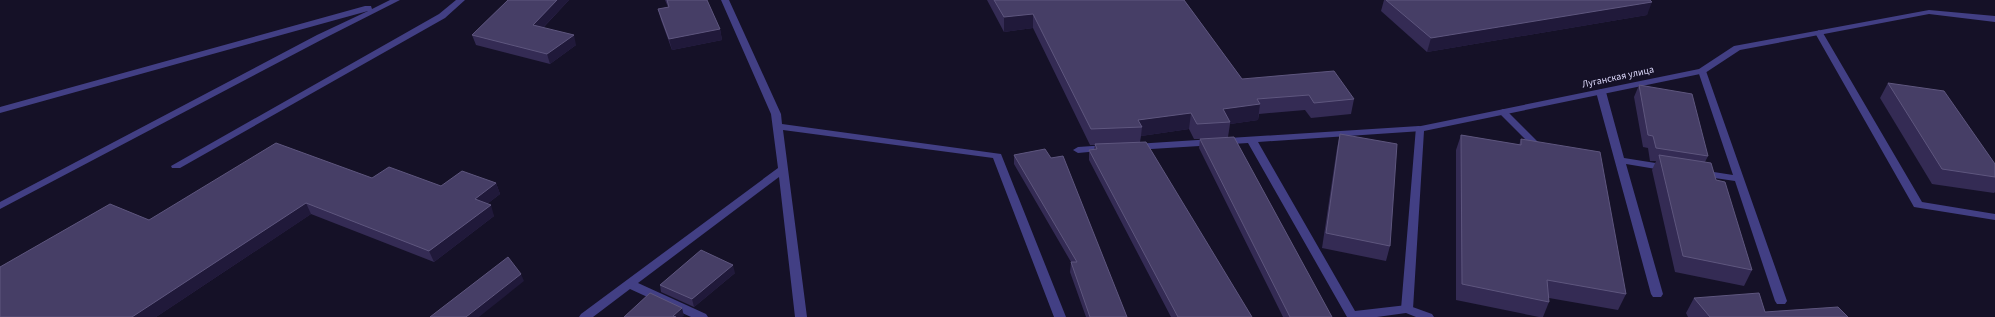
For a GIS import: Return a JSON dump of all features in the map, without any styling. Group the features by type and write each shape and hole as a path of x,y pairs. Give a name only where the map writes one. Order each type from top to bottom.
{"street":[{"path":"0,110 395,0"},
{"path":"0,206 320,37 395,0"},
{"path":"176,166 442,16 461,0"},
{"path":"725,0 776,114 801,317"},
{"name":"Луганская улица","path":"1078,150 1419,129 1702,71 1736,48 1929,12 1995,19"},
{"path":"1819,33 1918,206 1995,217"},
{"path":"1702,71 1781,301"},
{"path":"1601,92 1657,294"},
{"path":"1503,112 1533,142"},
{"path":"778,126 997,156 1060,317"},
{"path":"1407,309 1419,129"},
{"path":"1252,140 1352,316 1407,309 1428,317"},
{"path":"1620,160 1740,179"},
{"path":"585,317 783,169"},
{"path":"629,284 702,317"}],"building":[{"path":"508,0 557,0 533,25 574,35 547,54 472,35"},
{"path":"667,0 707,0 720,29 669,39 658,9 669,7"},
{"path":"994,0 1184,0 1242,79 1334,71 1354,99 1314,103 1309,95 1257,99 1260,104 1223,109 1230,122 1197,124 1191,113 1138,120 1142,127 1091,129 1033,14 1004,17"},
{"path":"1386,0 1650,0 1652,2 1431,38"},
{"path":"1888,83 1944,91 1995,164 1995,177 1942,169"},
{"path":"1639,85 1692,94 1708,156 1656,148 1653,136 1648,135"},
{"path":"1340,134 1397,144 1390,246 1326,233"},
{"path":"1461,135 1521,145 1521,139 1600,152 1626,294 1547,280 1549,302 1462,284"},
{"path":"1234,137 1332,317 1290,317 1200,139"},
{"path":"1146,142 1252,317 1178,317 1089,150 1097,149 1095,144"},
{"path":"276,143 372,178 389,167 441,186 462,171 496,183 475,199 491,205 429,251 306,203 132,317 0,317 0,267 110,204 149,220"},
{"path":"1045,149 1051,158 1063,156 1127,317 1090,317 1071,262 1077,262 1014,155"},
{"path":"1659,155 1711,163 1716,180 1725,182 1752,270 1683,256"},
{"path":"701,250 733,265 692,299 660,285"},
{"path":"508,257 521,274 466,317 430,317"},
{"path":"650,293 682,308 673,316 676,317 624,317"},
{"path":"1759,293 1765,312 1838,307 1848,317 1710,317 1694,298"}]}
